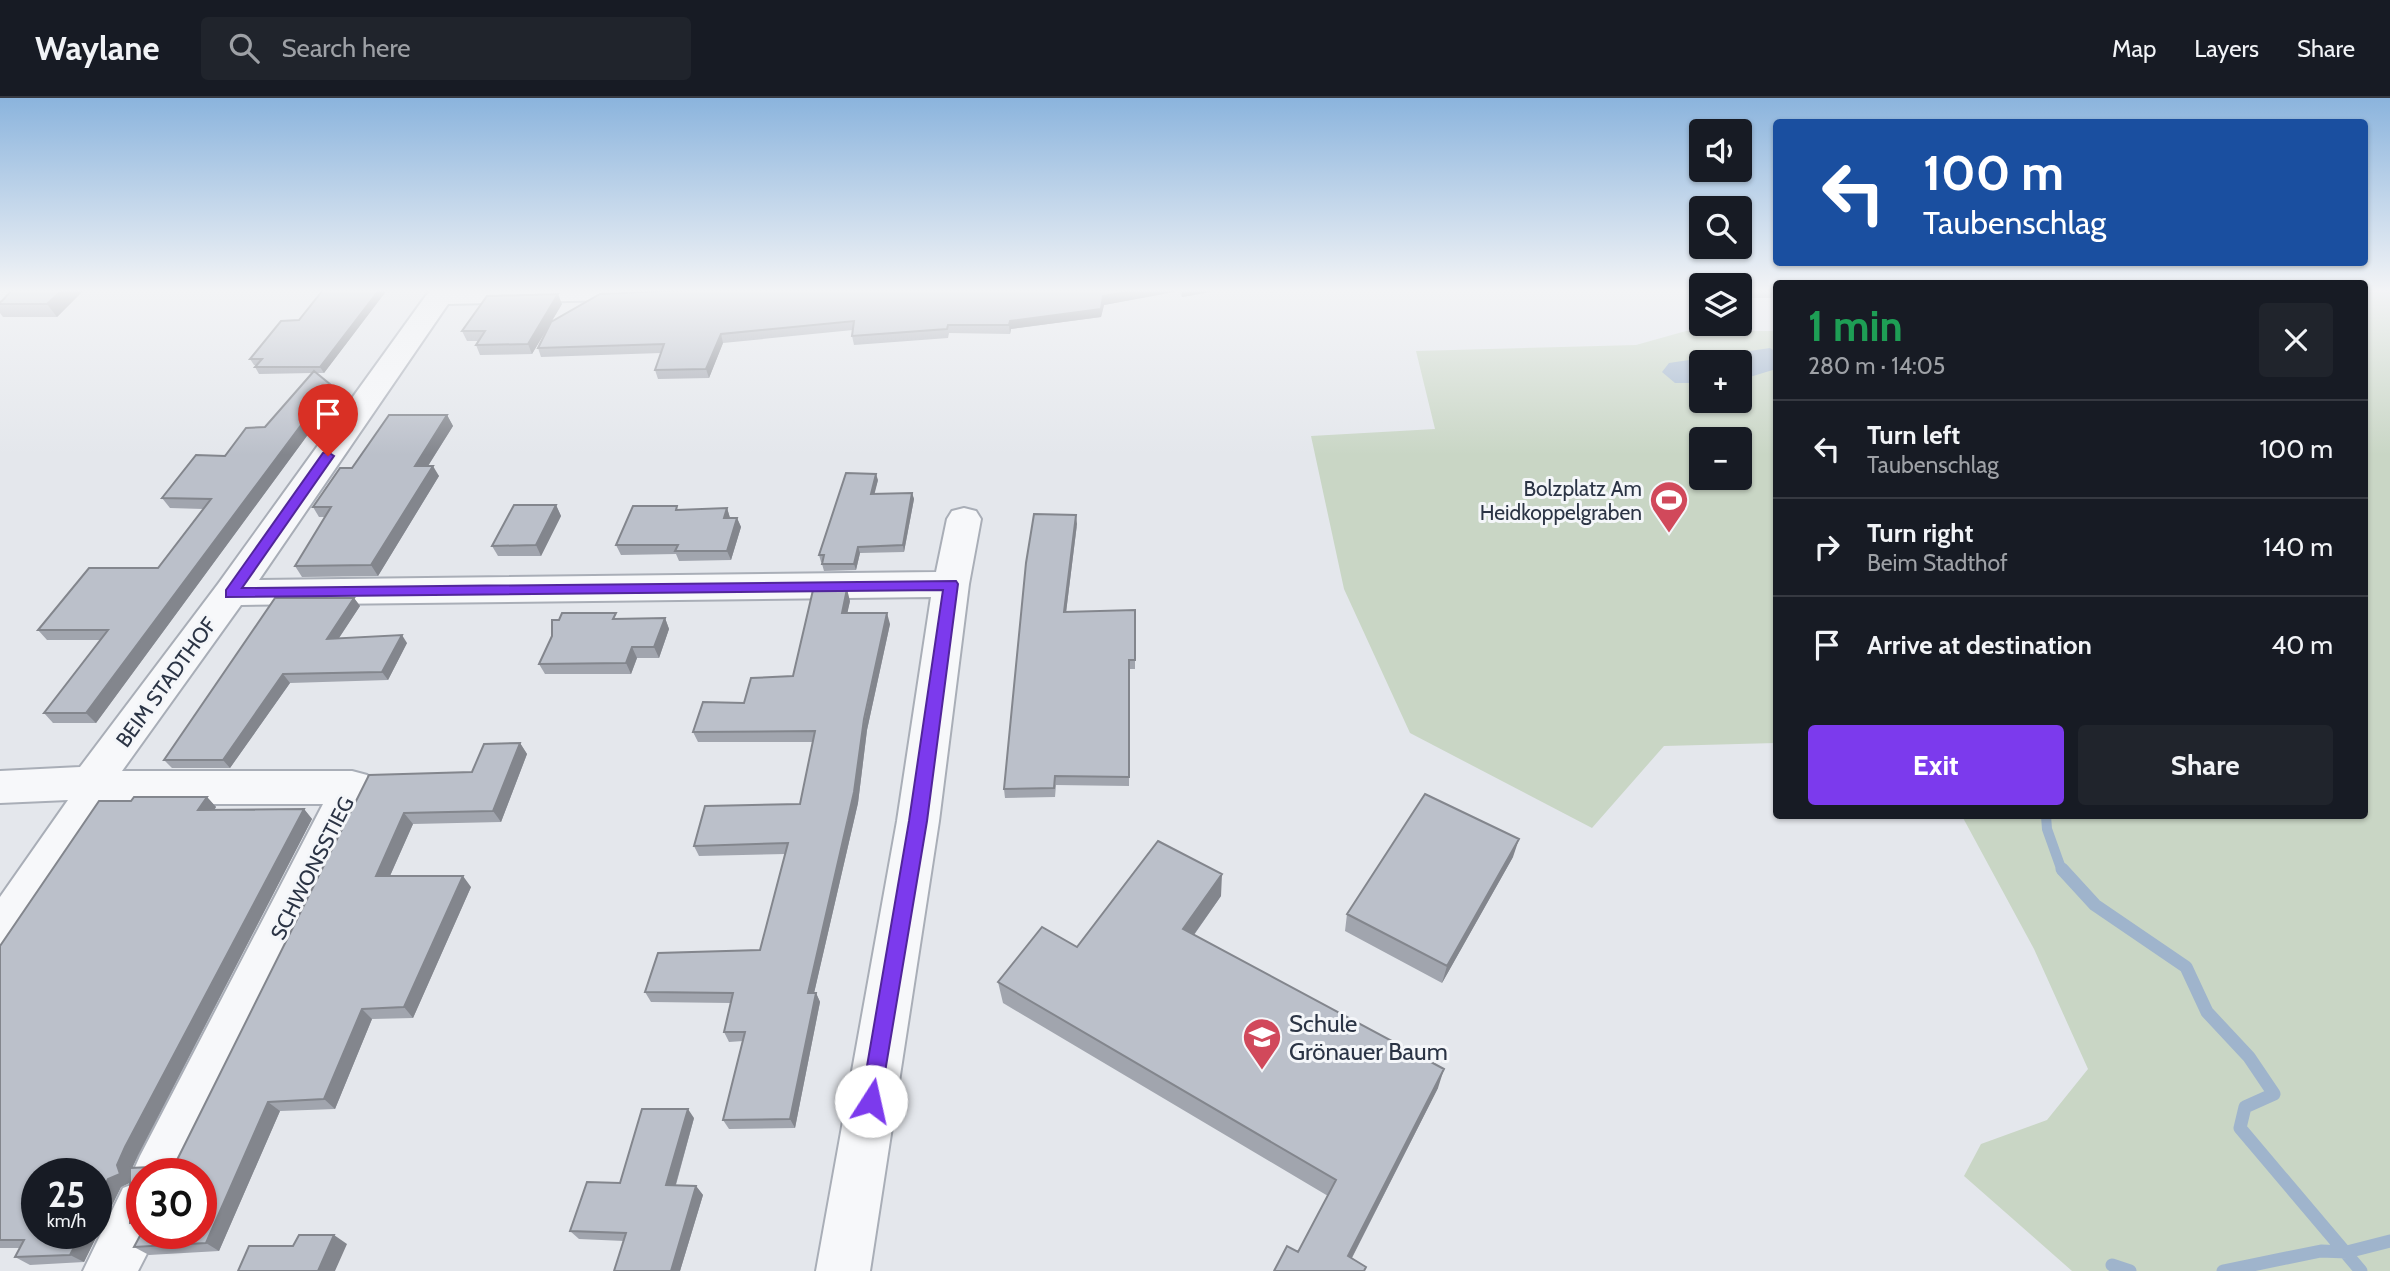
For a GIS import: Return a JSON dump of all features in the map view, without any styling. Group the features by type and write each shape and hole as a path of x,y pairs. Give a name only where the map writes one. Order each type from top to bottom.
{"street":[{"name":"BEIM STADTHOF","path":"0,933 95,785 406,345"},
{"path":"843,1271 918,821 951,584 964,519"},
{"path":"231,593 951,584"},
{"path":"0,787 95,785"},
{"name":"SCHWONSSTIEG","path":"95,785 352,787 166,1158"},
{"path":"110,1271 126,1239"}],"green space":[{"path":"1637,345 1773,345 1773,743 1664,746 1592,828 1410,733 1344,589 1311,436 1435,429 1416,351"},
{"path":"2368,345 2390,345 2390,1271 2072,1271 1964,1176 1981,1144 2047,1120 2088,1069 2034,949 1964,819 2368,819"}],"water":[{"path":"1773,350 1773,370 1752,376 1752,351"},
{"path":"1689,360 1689,383 1675,383 1662,372 1669,363"}],"building":[{"path":"262,345 337,345 320,367 255,367 262,359 250,359"},
{"path":"540,345 641,345 538,348"},
{"path":"664,345 716,345 706,369 655,370"},
{"path":"314,371 331,385 86,713 44,713 108,630 38,630 89,568 158,568 211,499 162,498 196,455 225,456 246,428 265,427"},
{"path":"389,415 447,415 415,466 433,466 371,565 295,566 331,507 313,507 340,468 352,468"},
{"path":"846,473 876,474 871,494 912,493 903,545 858,547 854,564 822,564 824,555 819,555"},
{"path":"514,505 556,505 536,545 492,546"},
{"path":"633,506 677,506 676,510 727,508 724,518 737,518 727,551 675,551 678,545 616,545"},
{"path":"1034,514 1076,515 1064,612 1135,610 1135,660 1129,660 1129,777 1055,776 1054,788 1004,789 1026,563"},
{"path":"847,589 842,613 887,613 864,719 854,792 808,993 816,993 790,1119 723,1120 745,1032 724,1032 733,993 645,992 658,953 760,950 788,843 694,846 705,806 800,804 815,731 693,732 703,702 744,703 751,678 793,676 813,590"},
{"path":"275,598 354,598 327,639 402,635 382,672 283,674 223,760 164,760"},
{"path":"562,613 616,613 613,619 665,618 654,647 632,647 626,663 539,664 552,636 552,620 559,620"},
{"path":"520,743 493,811 404,813 376,876 463,876 404,1007 362,1009 324,1099 268,1102 217,1218 217,1158 178,1158 369,775 472,772 484,744"},
{"path":"1425,794 1519,839 1447,966 1347,914"},
{"path":"134,797 207,797 198,810 304,809 125,1147 117,1165 120,1174 112,1177 112,1158 21,1158 21,1240 0,1240 0,946 99,801 131,801"},
{"name":"Schule Grönauer Baum","path":"1158,841 1222,874 1183,929 1444,1069 1348,1256 1366,1267 1364,1271 1274,1271 1287,1246 1298,1252 1336,1180 998,982 1042,927 1077,947"},
{"path":"642,1109 688,1109 666,1185 696,1186 671,1271 614,1271 626,1233 570,1231 587,1182 620,1183"},
{"path":"299,1235 334,1235 318,1271 238,1271 249,1246 293,1246"},
{"path":"21,1246 21,1249 73,1249 70,1255 15,1257"}],"waterway":[{"path":"2046,819 2047,829 2062,871"},
{"path":"2062,869 2095,905 2186,967 2207,1012 2249,1057 2274,1094 2245,1107 2240,1128 2345,1252"},
{"path":"2345,1252 2390,1241"},
{"path":"2223,1271 2321,1251 2345,1252"},
{"path":"2345,1252 2361,1271"},
{"path":"2112,1265 2130,1271"}],"place":[{"name":"Bolzplatz Am Heidkoppelgraben","path":"1669,534"},
{"name":"Schule Grönauer Baum","path":"1262,1071"}],"route":[{"path":"328,456 231,593 951,584 918,821 871,1101"}]}
